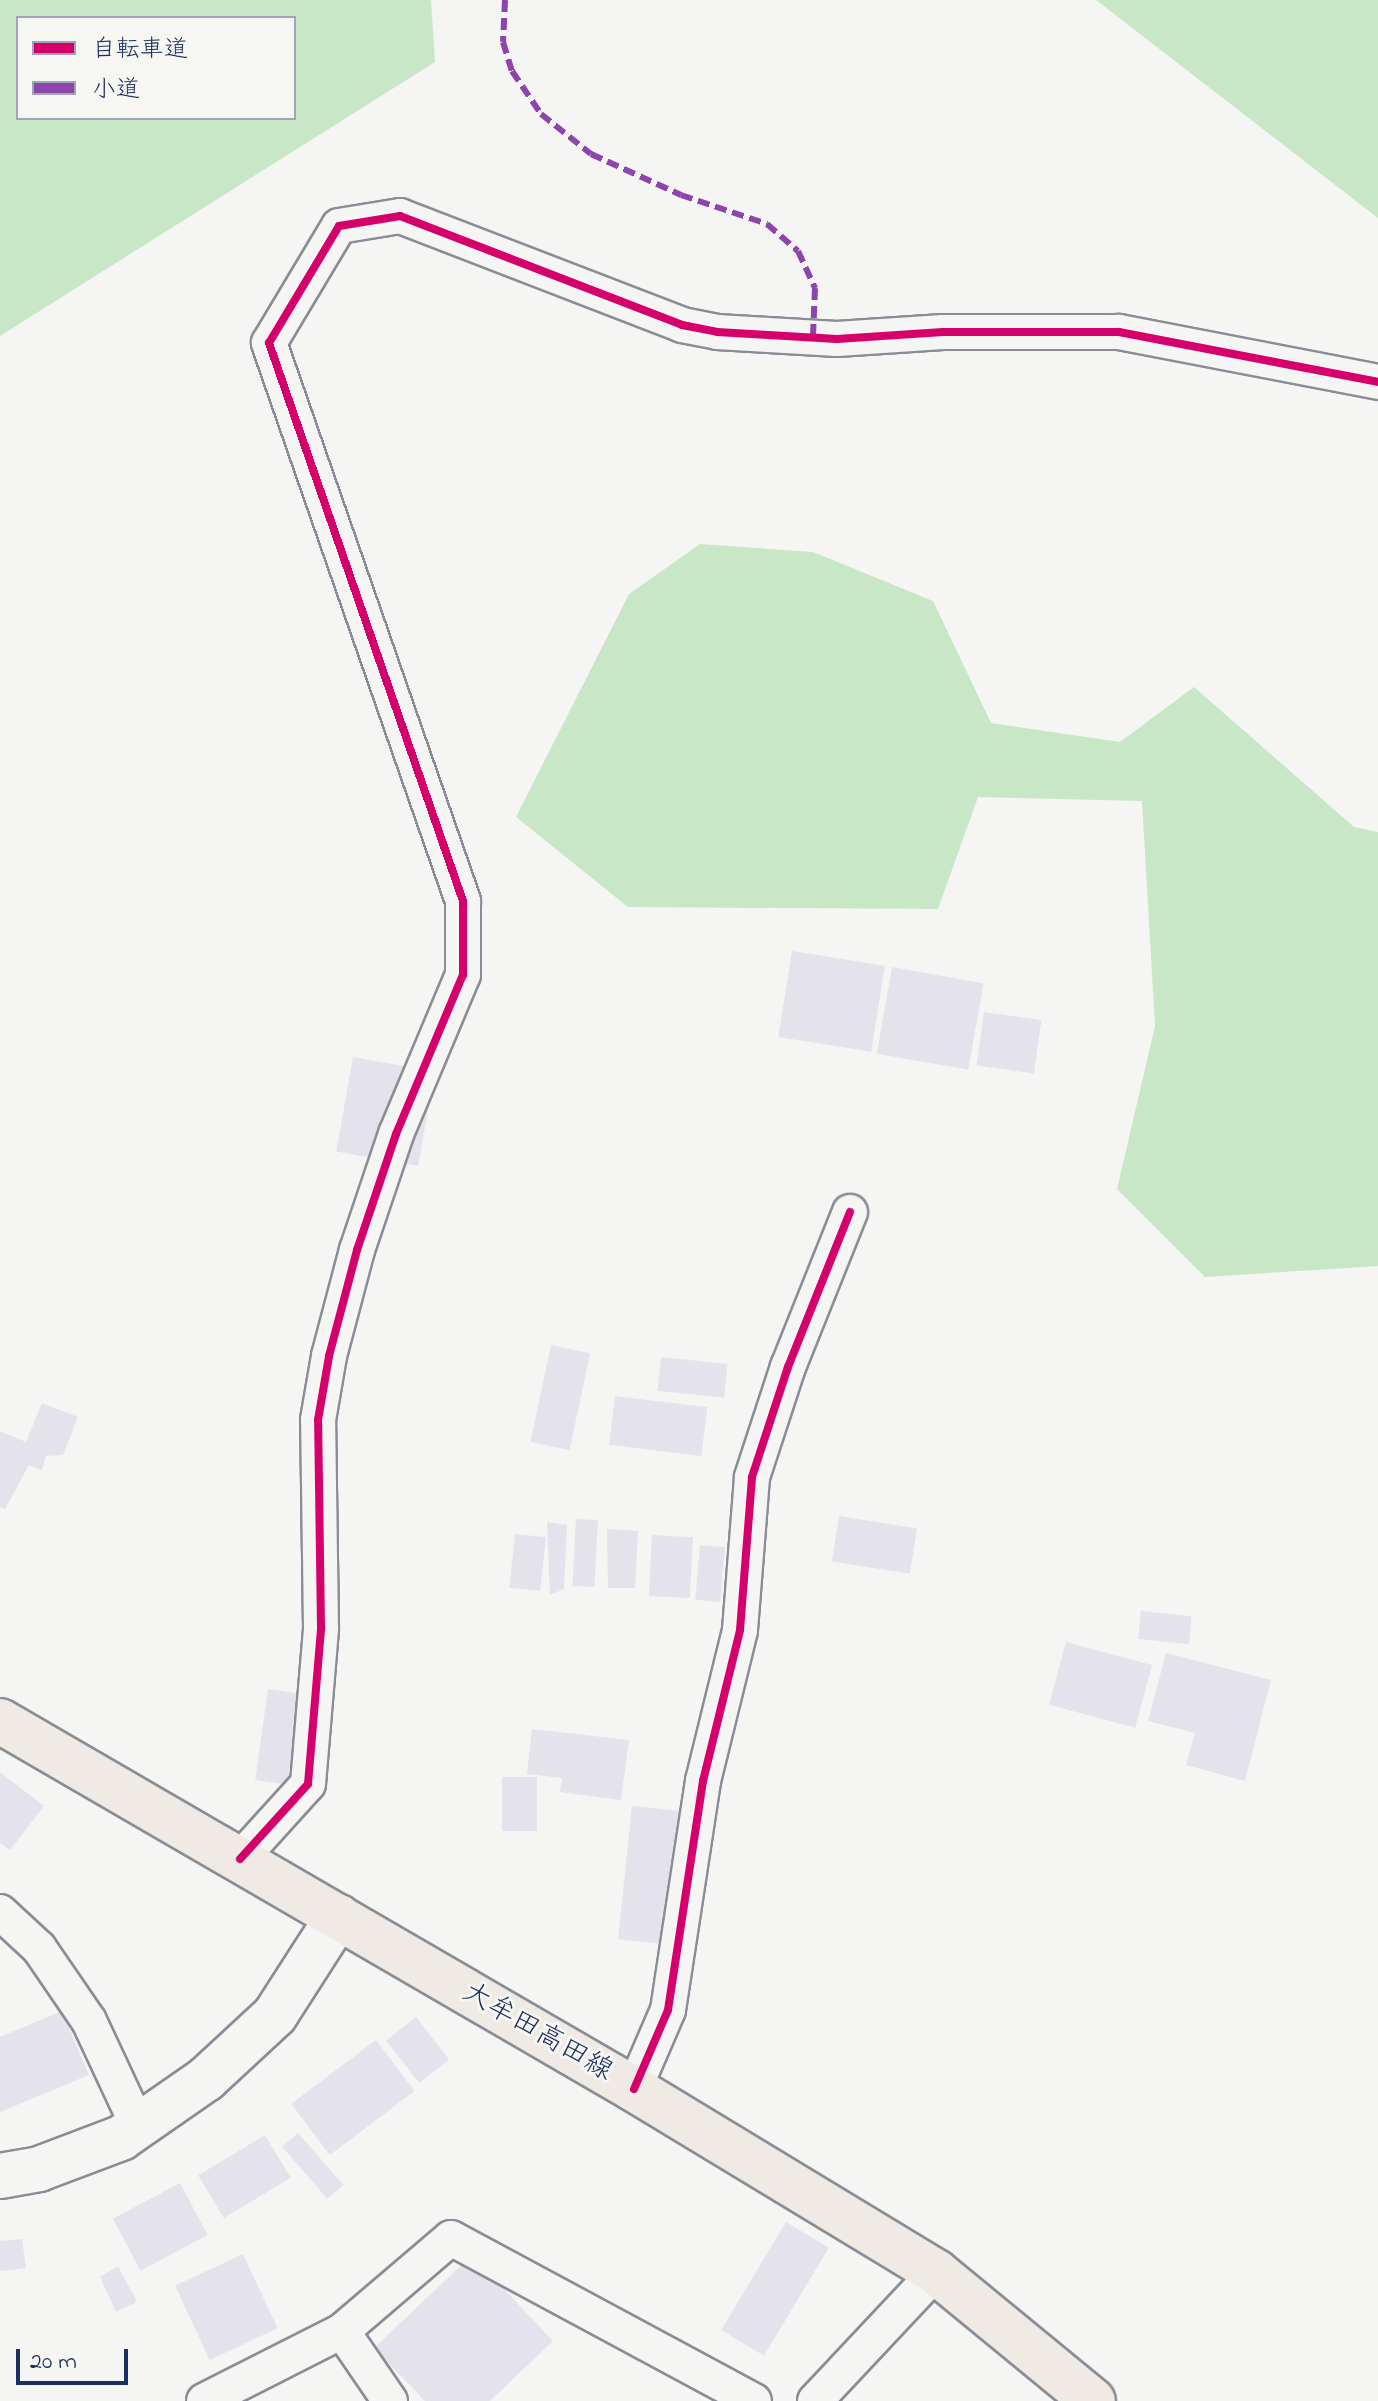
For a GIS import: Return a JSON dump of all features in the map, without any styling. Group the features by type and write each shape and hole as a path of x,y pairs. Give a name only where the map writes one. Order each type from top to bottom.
{"main road":[{"name":"大牟田高田線","path":"0,1721 634,2089 936,2272 1093,2401"}],"street":[{"path":"240,1859 308,1784 321,1628 318,1420 329,1356 357,1250 396,1134 463,975 463,901 269,343 339,226 400,216 682,325 717,332 781,332 837,339 943,332 1119,332 1378,382"},
{"path":"634,2089 668,2010 703,1781 740,1630 752,1477 788,1367 850,1212"},
{"path":"0,1912 39,1948 89,2021 138,2126"},
{"path":"0,2176 39,2169 138,2126 206,2079 275,2015 338,1917"},
{"path":"204,2401 342,2331 451,2238 754,2401"},
{"path":"815,2401 936,2272"},
{"path":"342,2331 390,2401"}],"green space":[{"path":"0,0 431,0 435,62 0,336"},
{"path":"1096,0 1378,0 1378,218"},
{"path":"700,544 813,552 933,601 991,723 1120,742 1194,687 1354,827 1378,832 1378,1266 1205,1277 1117,1189 1155,1026 1142,801 978,797 938,909 628,907 516,817 629,594"}],"building":[{"path":"792,951 885,966 871,1052 778,1037"},
{"path":"892,967 984,983 968,1070 877,1054"},
{"path":"984,1012 1041,1020 1034,1074 976,1065"},
{"path":"353,1057 435,1071 418,1166 336,1152"},
{"path":"551,1345 590,1353 570,1450 530,1442"},
{"path":"661,1357 728,1364 724,1398 657,1391"},
{"path":"615,1396 707,1407 701,1456 609,1445"},
{"path":"42,1403 78,1417 63,1455 46,1456 42,1470 29,1465 5,1509 0,1507 0,1431 26,1442"},
{"path":"839,1516 917,1528 910,1574 832,1561"},
{"path":"576,1519 598,1520 594,1587 572,1586"},
{"path":"547,1522 567,1525 564,1589 550,1595"},
{"path":"607,1529 638,1531 635,1588 608,1588"},
{"path":"515,1534 546,1537 540,1591 509,1588"},
{"path":"652,1535 693,1537 690,1598 649,1596"},
{"path":"700,1545 725,1547 720,1602 695,1600"},
{"path":"1141,1611 1192,1616 1189,1644 1138,1639"},
{"path":"1066,1642 1152,1665 1135,1728 1049,1705"},
{"path":"1166,1653 1271,1680 1245,1781 1186,1765 1195,1733 1148,1721"},
{"path":"268,1689 309,1695 296,1786 255,1780"},
{"path":"532,1729 629,1740 621,1800 560,1792 562,1778 527,1774"},
{"path":"0,1772 44,1806 10,1850 0,1843"},
{"path":"502,1777 537,1777 537,1831 502,1831"},
{"path":"632,1806 688,1812 674,1945 618,1939"},
{"path":"62,2011 89,2075 0,2112 0,2037"},
{"path":"416,2017 449,2060 419,2083 386,2040"},
{"path":"376,2040 415,2091 330,2155 291,2104"},
{"path":"298,2133 343,2185 327,2199 282,2147"},
{"path":"265,2135 291,2178 224,2218 198,2175"},
{"path":"180,2183 208,2235 141,2271 113,2219"},
{"path":"786,2222 829,2248 764,2356 721,2330"},
{"path":"22,2239 26,2268 0,2271 0,2241"},
{"path":"243,2254 278,2328 210,2360 175,2286"},
{"path":"472,2255 553,2341 490,2401 425,2401 374,2348"},
{"path":"118,2266 137,2302 116,2312 100,2277"}],"marked path":[{"path":"505,0 503,42 512,71 541,114 591,154 681,195 767,224 798,251 815,288 813,336"}],"cycle path":[{"path":"240,1859 308,1784 321,1628 318,1420 329,1356 357,1250 396,1134 463,975 463,901 269,343 339,226 400,216 682,325 717,332 837,339 943,332 1119,332 1378,382"},
{"path":"634,2089 668,2010 703,1781 740,1630 752,1477 788,1367 850,1212"}]}
